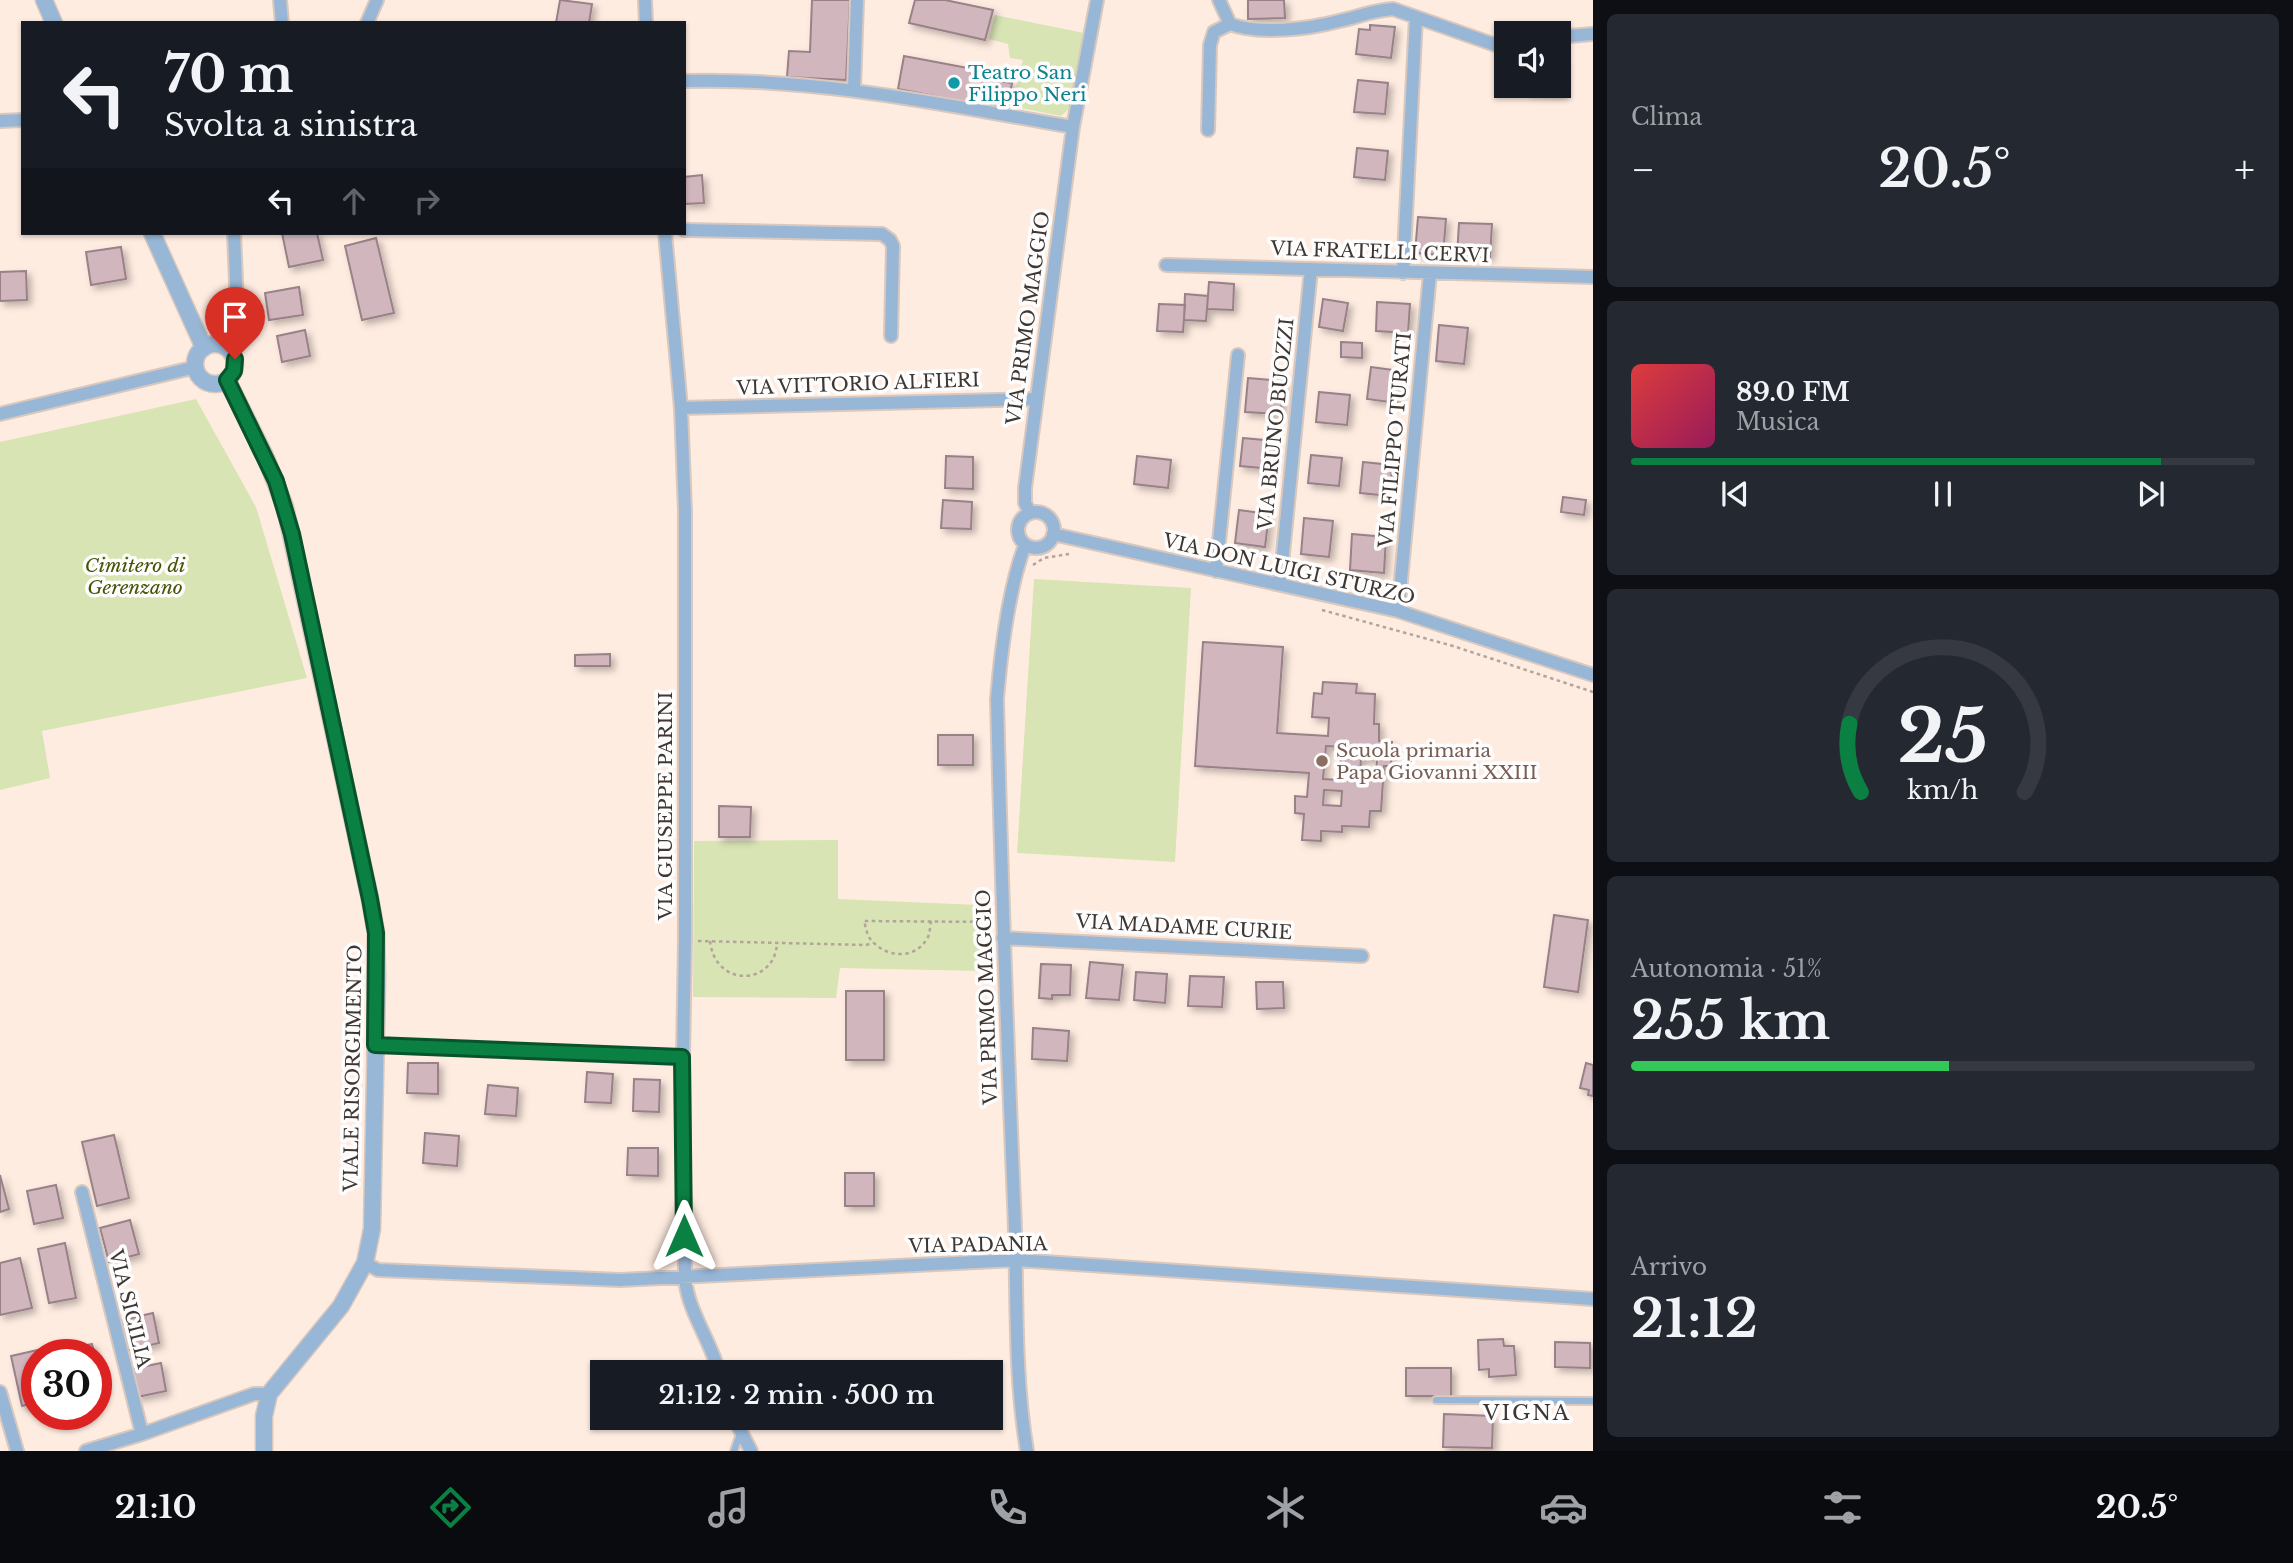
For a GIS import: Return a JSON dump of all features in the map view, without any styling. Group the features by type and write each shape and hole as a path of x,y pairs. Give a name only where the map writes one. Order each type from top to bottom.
{"street":[{"path":"44,0 53,21"},
{"path":"280,0 282,21"},
{"path":"367,21 377,0"},
{"path":"645,0 646,21"},
{"path":"854,89 857,0"},
{"name":"VIA PRIMO MAGGIO","path":"1030,513 1025,503 1025,488 1073,127 1097,0"},
{"path":"1219,0 1230,23 1241,28 1308,28 1375,10 1393,9 1494,46"},
{"path":"1403,273 1416,17"},
{"path":"1208,130 1210,46 1214,32 1230,23"},
{"path":"1571,36 1593,34"},
{"path":"686,81 716,80 854,89 1073,127"},
{"path":"0,121 21,120"},
{"path":"686,230 882,234 893,246 891,336"},
{"path":"153,235 204,348"},
{"path":"233,354 238,330 234,235"},
{"name":"VIA GIUSEPPE PARINI","path":"665,235 681,408 685,511 685,940 682,1057 685,1278 691,1309 716,1360"},
{"name":"VIA FRATELLI CERVI","path":"1166,265 1593,278"},
{"name":"VIA BRUNO BUOZZI","path":"1280,584 1311,269"},
{"name":"VIA FILIPPO TURATI","path":"1398,611 1430,273"},
{"path":"216,344 233,354 234,371 227,380 211,383 201,377 196,367 197,357 204,348 216,344"},
{"path":"1216,571 1238,355"},
{"path":"0,414 196,367"},
{"name":"VIALE RISORGIMENTO","path":"227,380 276,481 292,534 376,933 372,1229 365,1263 341,1306 269,1394"},
{"name":"VIA VITTORIO ALFIERI","path":"681,408 1037,399"},
{"path":"1041,512 1052,523 1053,534 1047,544 1036,548 1025,545 1017,530 1021,519 1030,513 1041,512"},
{"name":"VIA DON LUIGI STURZO","path":"1053,534 1398,611 1593,675"},
{"name":"VIA PRIMO MAGGIO","path":"1025,545 1016,574 997,699 1016,1260 1015,1329 1020,1402 1027,1451"},
{"name":"VIA MADAME CURIE","path":"1003,938 1362,956"},
{"path":"375,1045 682,1057"},
{"name":"VIA SICILIA","path":"82,1192 142,1434"},
{"name":"VIA PADANIA","path":"365,1263 378,1270 620,1280 1016,1260 1593,1299"},
{"path":"0,1392 18,1451"},
{"path":"86,1451 254,1394 269,1394 264,1416 264,1451"},
{"path":"738,1430 751,1451"}],"lane":[{"path":"1436,1400 1593,1401"},
{"path":"734,1451 740,1434"}],"path":[{"path":"1016,574 1026,575 1034,564 1044,558 1058,554 1075,554"},
{"path":"1316,608 1453,646 1593,692"},
{"path":"932,921 928,937 921,946 910,953 900,955 888,954 873,943 864,921 932,921 1003,922"},
{"path":"685,940 866,945 873,943"},
{"path":"710,941 715,962 734,974 748,976 761,972 771,962 777,951 777,943"}],"green space":[{"path":"995,15 1084,33 1071,107 1061,116 1011,106 1023,60 1010,58 1008,44 989,39"},
{"name":"Cimitero di Gerenzano","path":"196,399 256,507 307,678 42,731 50,778 0,790 0,442"},
{"path":"1034,579 1191,588 1175,862 1017,853"},
{"path":"838,840 838,899 979,905 980,971 840,968 836,998 693,997 694,841"}],"building":[{"path":"560,0 592,4 589,21 556,21"},
{"path":"812,0 850,0 846,80 787,77 789,51 810,52"},
{"path":"915,0 945,0 993,10 985,40 909,23"},
{"path":"1248,0 1284,0 1285,18 1248,19"},
{"path":"1370,25 1395,27 1391,58 1356,54 1359,29 1370,30"},
{"name":"Teatro San Filippo Neri","path":"904,56 1005,75 1004,82 1012,83 1008,106 1000,105 998,108 898,89"},
{"path":"1358,80 1388,83 1385,114 1354,112"},
{"path":"1357,148 1388,151 1385,180 1354,177"},
{"path":"702,175 704,203 686,204 686,177"},
{"path":"1418,217 1446,219 1443,255 1415,253"},
{"path":"1459,223 1492,224 1490,257 1457,256"},
{"path":"282,235 317,235 323,260 289,267"},
{"path":"376,238 394,313 362,320 345,246"},
{"path":"121,247 126,279 91,285 86,252"},
{"path":"26,271 27,300 0,301 0,272"},
{"path":"1209,282 1234,284 1233,310 1207,309"},
{"path":"299,287 303,315 269,320 265,293"},
{"path":"1185,294 1208,296 1206,321 1184,320"},
{"path":"1323,299 1348,303 1343,331 1319,327"},
{"path":"1377,302 1410,304 1408,333 1376,331"},
{"path":"1159,304 1185,305 1183,332 1157,331"},
{"path":"1439,325 1468,328 1464,364 1436,361"},
{"path":"305,330 310,356 282,362 277,336"},
{"path":"1341,342 1362,343 1362,358 1341,357"},
{"path":"1371,367 1401,371 1397,403 1367,399"},
{"path":"1248,378 1283,381 1281,414 1245,412"},
{"path":"1319,392 1350,395 1347,425 1316,422"},
{"path":"1243,438 1275,441 1273,469 1240,466"},
{"path":"1311,455 1342,458 1339,486 1308,483"},
{"path":"946,456 973,457 973,489 945,488"},
{"path":"1137,456 1171,460 1168,488 1134,484"},
{"path":"1363,462 1392,465 1390,496 1360,493"},
{"path":"1563,497 1586,500 1584,515 1561,512"},
{"path":"943,500 972,502 971,529 941,528"},
{"path":"1239,510 1269,514 1265,547 1235,543"},
{"path":"1304,518 1333,521 1329,557 1301,554"},
{"path":"1352,534 1386,537 1384,573 1350,570"},
{"path":"1203,642 1283,647 1277,733 1328,736 1329,718 1312,717 1314,693 1322,694 1323,682 1357,684 1356,693 1375,694 1374,724 1379,724 1379,741 1392,742 1391,766 1384,766 1381,811 1370,811 1369,827 1342,826 1342,832 1321,831 1321,841 1302,840 1304,814 1295,813 1295,796 1307,797 1309,773 1195,766","holes":["1326,746 1342,747 1339,780 1323,779","1361,758 1377,759 1376,775 1360,774","1324,790 1342,791 1341,806 1323,805"]},
{"path":"610,654 610,666 575,666 575,655"},
{"path":"938,735 973,735 973,765 938,765"},
{"path":"719,806 751,807 750,837 719,837"},
{"path":"1554,915 1588,920 1578,992 1544,987"},
{"path":"1090,962 1123,965 1119,1000 1086,998"},
{"path":"1041,964 1071,965 1070,995 1052,995 1052,999 1039,998"},
{"path":"1136,972 1167,974 1165,1003 1134,1000"},
{"path":"1190,976 1224,977 1222,1007 1188,1006"},
{"path":"1256,982 1283,982 1284,1008 1257,1009"},
{"path":"846,991 884,991 884,1060 846,1060"},
{"path":"1033,1028 1069,1031 1067,1061 1032,1059"},
{"path":"408,1063 438,1063 438,1094 407,1093"},
{"path":"1586,1063 1593,1065 1593,1096 1588,1095 1589,1090 1580,1088"},
{"path":"587,1072 613,1074 611,1103 585,1102"},
{"path":"634,1079 660,1080 659,1112 633,1111"},
{"path":"488,1085 518,1088 516,1116 485,1114"},
{"path":"425,1133 459,1136 457,1166 423,1163"},
{"path":"114,1135 129,1198 97,1206 82,1142"},
{"path":"628,1148 658,1148 658,1176 627,1175"},
{"path":"845,1173 874,1173 874,1206 845,1206"},
{"path":"0,1175 9,1209 0,1212"},
{"path":"56,1185 63,1218 34,1224 27,1191"},
{"path":"130,1220 139,1254 109,1262 100,1228"},
{"path":"65,1243 76,1298 49,1303 38,1249"},
{"path":"20,1258 32,1308 0,1315 0,1263"},
{"path":"153,1313 159,1343 125,1351 118,1321"},
{"path":"1503,1339 1504,1346 1514,1346 1516,1375 1489,1377 1489,1369 1479,1370 1478,1340"},
{"path":"1555,1342 1590,1343 1590,1368 1555,1367"},
{"path":"21,1354 21,1401 11,1356"},
{"path":"161,1363 166,1391 137,1397 132,1369"},
{"path":"1406,1368 1451,1368 1451,1396 1406,1396"},
{"path":"1444,1414 1493,1416 1492,1448 1443,1447"}],"place":[{"name":"Teatro San Filippo Neri","path":"954,83"},
{"name":"Scuola primaria Papa Giovanni XXIII","path":"1322,761"}],"district":[{"name":"VIGNA","path":"1527,1413"}],"route":[{"path":"235,359 234,371 227,380 276,481 292,534 370,899 376,933 375,1045 682,1057 684,1236"}]}
